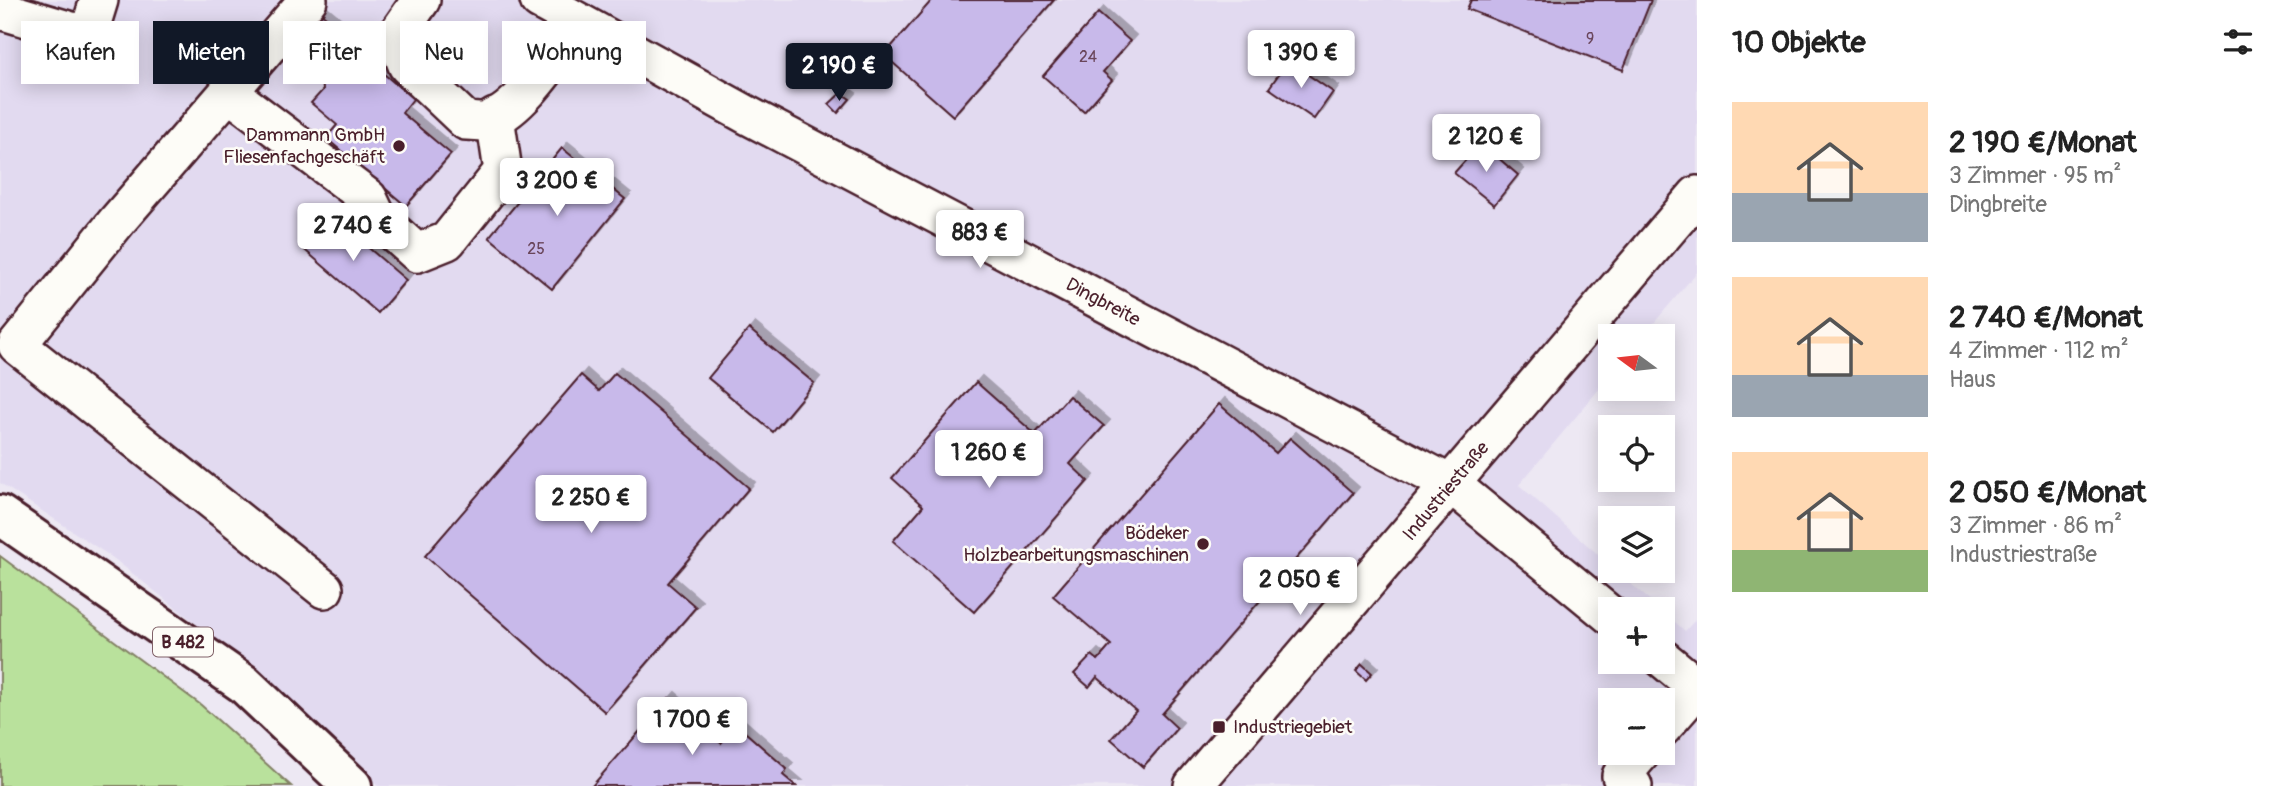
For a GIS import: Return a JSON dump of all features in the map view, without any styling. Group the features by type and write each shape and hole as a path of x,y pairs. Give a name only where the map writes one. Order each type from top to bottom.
{"main road":[{"name":"B 482","path":"0,515 244,684 352,786"}],"street":[{"path":"0,10 88,36 99,0"},
{"path":"308,0 17,345 324,589"},
{"path":"421,0 396,36 407,65 466,121 487,122 520,99 532,84"},
{"name":"Dingbreite","path":"538,0 576,21"},
{"name":"Dingbreite","path":"646,59 1452,485 1598,605"},
{"path":"228,92 368,198 377,217 417,253 447,241 503,171 495,117"},
{"name":"Industriestraße","path":"1193,786 1697,195"},
{"path":"1675,669 1697,687 1675,713"},
{"path":"1631,765 1621,776 1633,786"}],"shaded area":[{"path":"0,0 1697,0 1697,272 1653,324 1598,324 1598,390 1519,485 1598,554 1598,583 1630,583 1646,597 1598,597 1598,674 1675,674 1675,622 1685,631 1697,618 1697,786 378,786 252,668 113,558 0,483"}],"green space":[{"path":"0,556 201,705 291,786 0,786"}],"building":[{"path":"932,0 1054,0 953,116 884,55"},
{"path":"1471,0 1651,0 1623,70 1467,9"},
{"path":"320,12 331,21 312,21"},
{"path":"1098,13 1130,41 1103,72 1112,80 1084,112 1043,76"},
{"path":"1288,61 1333,92 1314,119 1269,88"},
{"path":"386,76 413,99 402,113 451,154 406,206 326,138 337,125 311,103 323,90 322,84 386,84"},
{"path":"841,93 850,99 838,113 829,104"},
{"path":"1481,143 1518,175 1494,205 1454,173"},
{"path":"562,148 625,199 552,289 489,237"},
{"path":"328,213 406,280 378,313 300,246"},
{"path":"749,329 814,383 773,432 708,378"},
{"path":"615,373 749,488 668,583 696,607 605,712 425,556 581,375 599,391"},
{"path":"976,382 1035,434 1069,396 1104,426 1070,464 1088,481 974,612 893,541 923,506 892,478"},
{"name":"Bödeker Holzbearbeitungsmaschinen","path":"1219,404 1276,453 1290,438 1353,493 1162,714 1177,728 1143,767 1111,739 1136,711 1097,677 1089,687 1074,674 1092,655 1098,660 1111,645 1053,596"},
{"path":"1362,664 1372,673 1366,680 1356,671"},
{"path":"669,698 721,743 737,725 787,769 783,775 796,786 592,786"}],"place":[{"name":"Dammann GmbH Fliesenfachgeschäft","path":"399,146"},
{"name":"Bödeker Holzbearbeitungsmaschinen","path":"1203,544"},
{"name":"Industriegebiet","path":"1219,727"}]}
